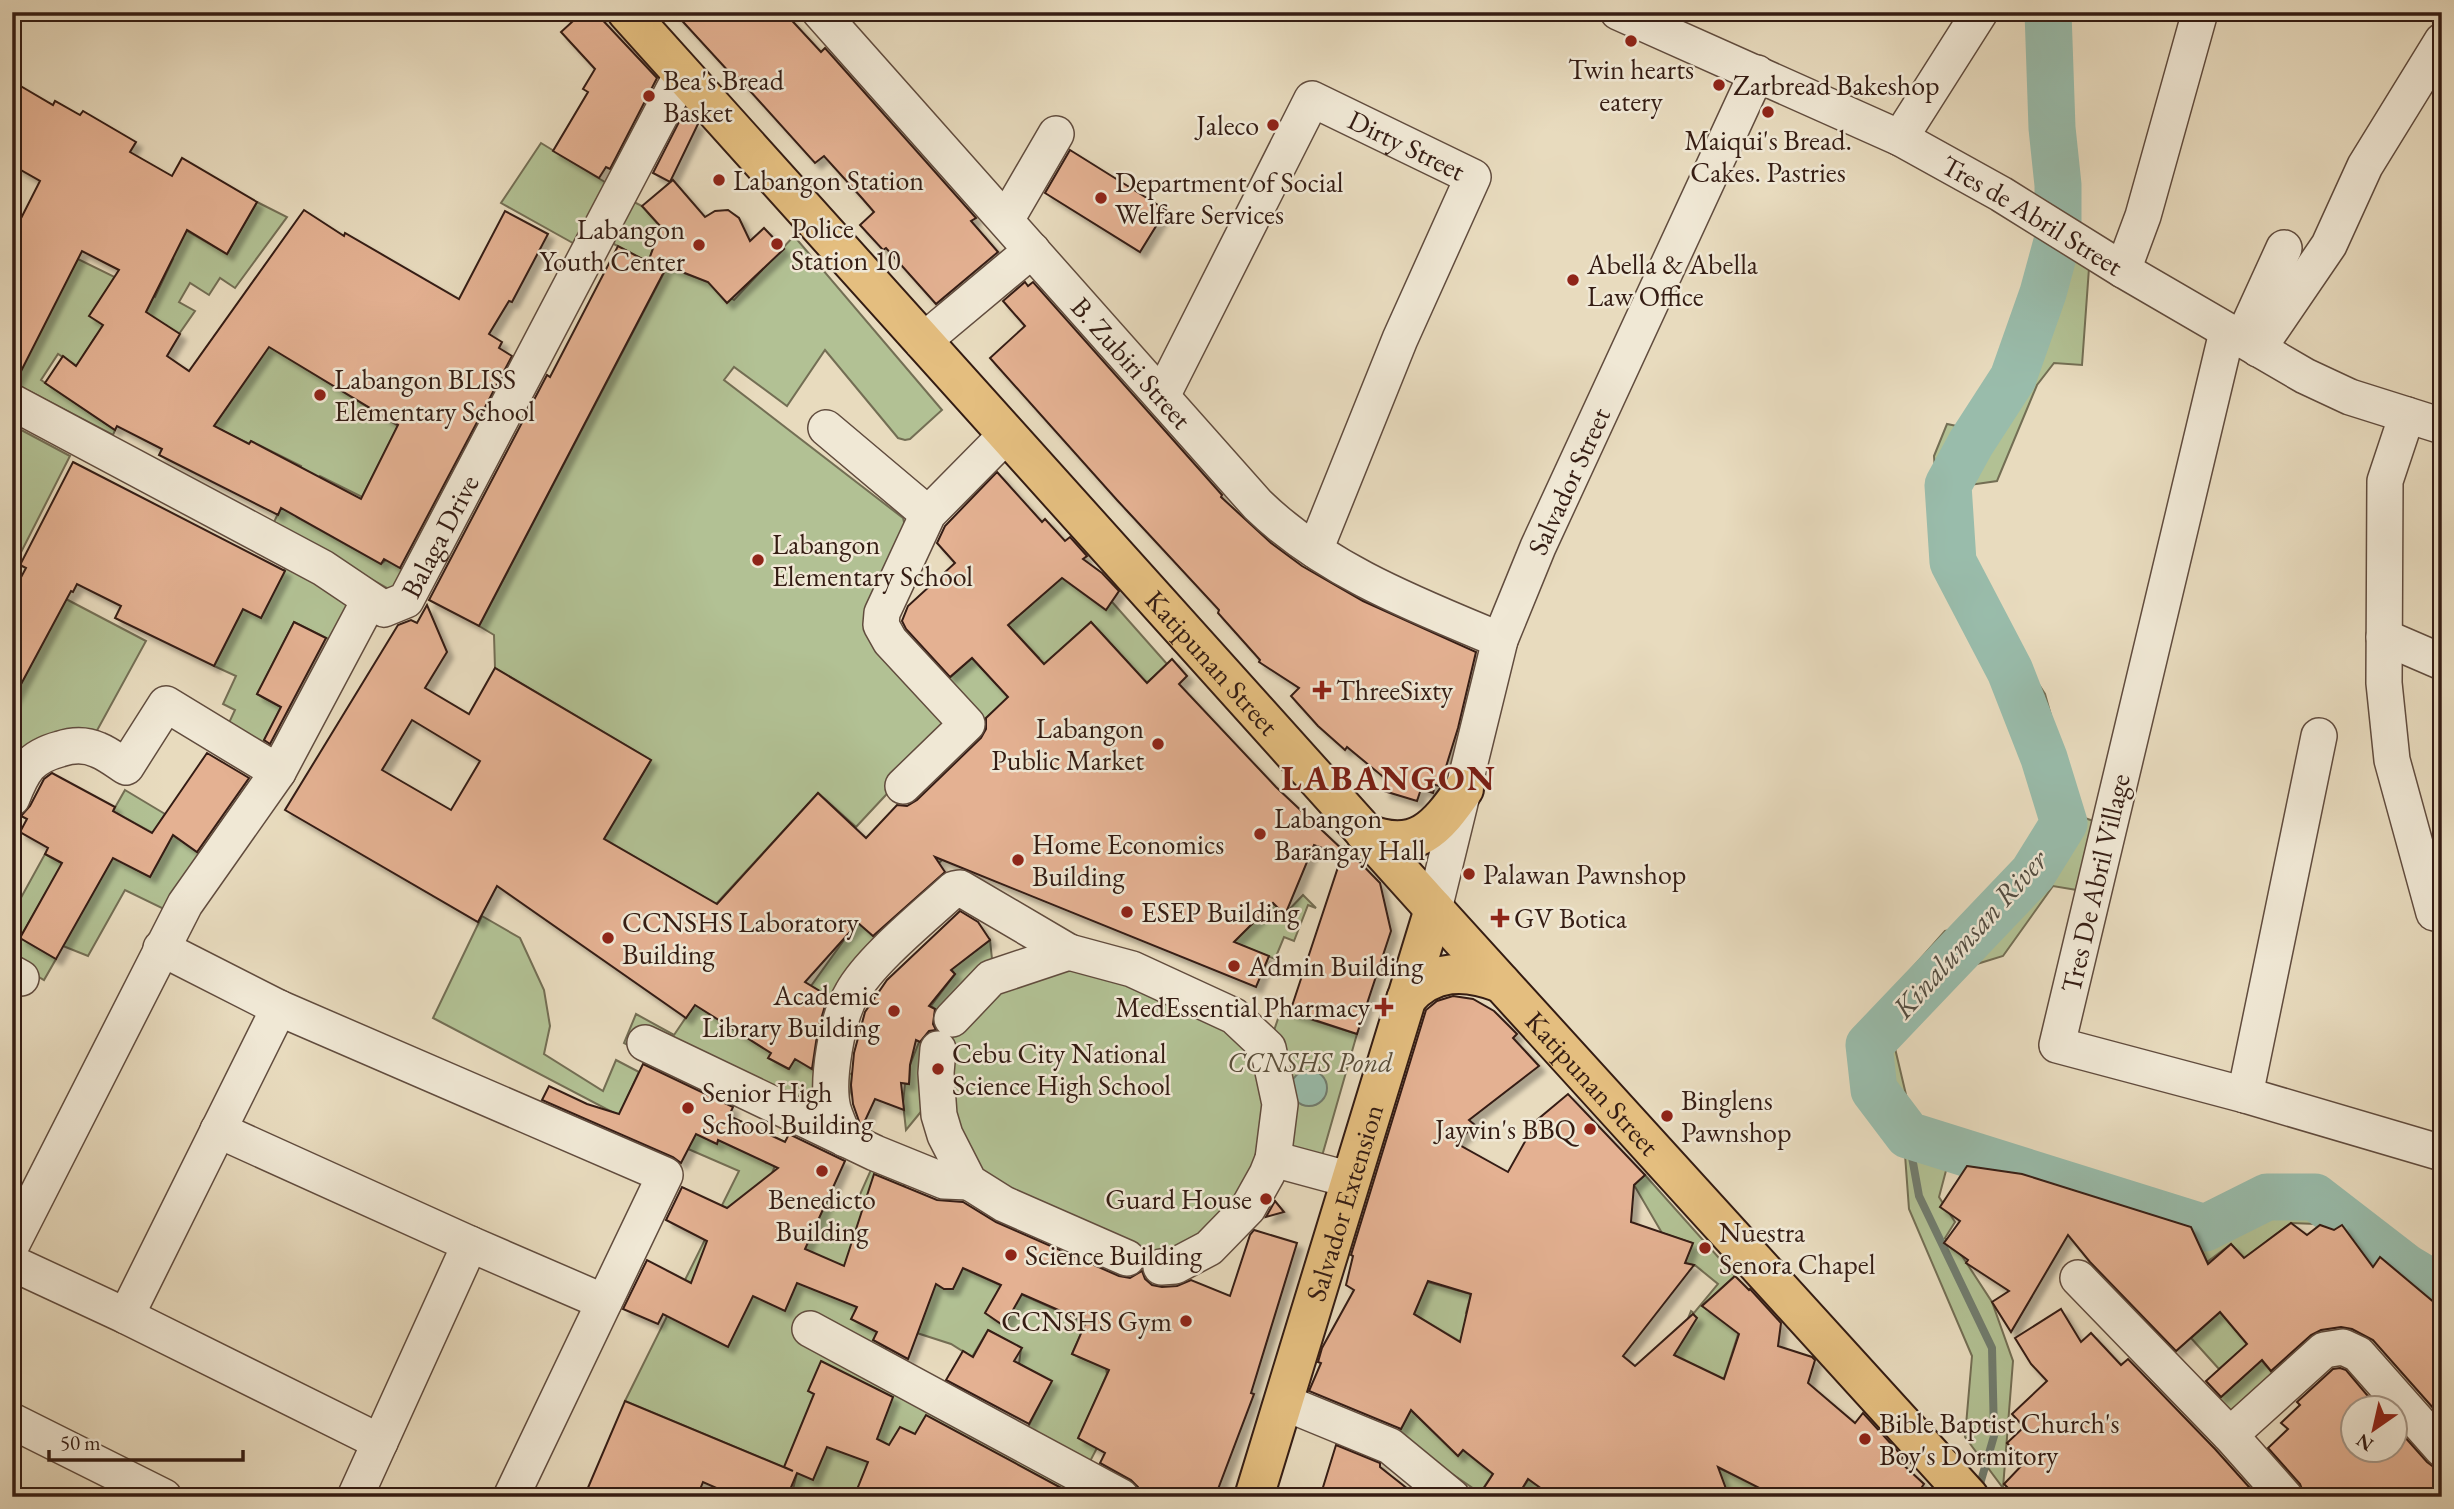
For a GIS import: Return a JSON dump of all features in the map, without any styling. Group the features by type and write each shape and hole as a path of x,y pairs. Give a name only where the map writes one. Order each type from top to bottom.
{"main road":[{"name":"Katipunan Street","path":"627,12 1501,982 1942,1478 1969,1497"},
{"path":"1366,833 1381,839 1400,841 1416,838 1437,824 1464,789"},
{"name":"Salvador Extension","path":"1254,1497 1434,909"},
{"path":"1406,999 1418,986 1443,975 1466,974 1501,982"}],"street":[{"name":"B. Zubiri Street","path":"820,12 1258,505 1284,530 1376,585 1418,606 1500,640"},
{"name":"Tres de Abril Street","path":"1618,12 1900,138 2001,194 2078,244 2305,376 2350,397 2442,426"},
{"path":"1900,138 1980,12"},
{"path":"2123,270 2143,216 2200,12"},
{"path":"2242,340 2329,245 2365,166 2442,41"},
{"name":"Salvador Street","path":"1434,909 1500,640 1538,547 1757,73"},
{"name":"Balaga Drive","path":"12,402 323,568 384,609 406,600 682,74"},
{"name":"Dirty Street","path":"1162,396 1312,99 1473,177 1400,339 1315,550"},
{"path":"1006,220 1056,134"},
{"path":"2242,340 2284,247"},
{"path":"922,342 1032,250"},
{"name":"Tres De Abril Village","path":"2242,340 2057,1045 2245,1095 2442,1153"},
{"path":"2407,415 2385,481 2384,683 2392,760 2434,913 2442,914"},
{"path":"827,428 928,514"},
{"path":"903,786 967,724 890,641 881,625 881,613 928,514 1006,435"},
{"path":"12,1244 184,904 278,772 369,601"},
{"path":"2384,637 2442,662"},
{"path":"12,798 20,777 32,762 42,754 73,745 97,749 127,767 166,704 278,772"},
{"path":"2245,1095 2319,736"},
{"path":"860,1146 833,1109 831,1086 846,1003 852,991 881,958 954,889 960,888 1069,952 1132,969 1234,1016 1268,1048 1280,1104 1273,1159 1248,1208 1209,1248 1175,1266 1161,1267"},
{"path":"969,1182 945,1135 939,1115 936,1073 945,1034 1003,961 1006,949 996,909"},
{"path":"161,948 279,1007 665,1175 511,1497"},
{"path":"991,978 1069,952"},
{"path":"126,1315 279,1007"},
{"path":"645,1043 860,1146 944,1181 969,1182 1004,1204 1127,1258"},
{"path":"860,1146 908,1145 925,1135 939,1115"},
{"path":"218,1129 604,1302"},
{"path":"1273,1159 1351,1180"},
{"path":"355,1497 470,1244"},
{"path":"12,1263 126,1315 380,1442"},
{"path":"2078,1278 2230,1435 2285,1497"},
{"path":"810,1328 1121,1497"},
{"path":"2230,1435 2325,1350 2343,1346 2358,1354 2442,1449"},
{"path":"1283,1402 1390,1446 1452,1497"},
{"path":"12,1421 164,1497"}],"green space":[{"path":"541,143 613,187 580,247 501,203"},
{"path":"632,201 642,206 661,227 649,260 708,282 734,300 794,236 942,410 910,439 898,438 825,350 787,406 734,367 724,380 903,518 901,545 871,602 868,617 870,633 928,697 972,658 1003,691 1039,658 1008,625 1050,588 1001,533 1028,507 1167,664 1027,795 1180,878 1204,875 1217,888 1207,899 1218,910 1228,901 1251,925 1273,903 1285,914 1303,895 1316,908 1308,905 1294,941 1284,937 1275,959 1191,925 1201,902 1109,863 1086,828 1074,853 982,816 976,807 1131,666 1091,622 916,784 956,826 945,838 942,860 870,933 886,949 839,1003 811,986 857,922 947,826 898,782 856,827 818,793 716,904 548,806 547,801 564,772 624,805 651,760 495,668 494,635 479,626 665,271 610,242"},
{"path":"257,202 287,217 235,288 220,278 209,295 190,283 179,302 195,311 179,334 113,331 96,336 83,356 86,372 58,354 41,380 115,430 113,435 12,382 12,365 78,259 155,297 173,259 124,234 168,220 227,254"},
{"path":"2050,245 2089,268 2082,365 2054,363 2037,385 1997,481 1962,486 1963,551 1997,620 2045,694 2079,816 2102,824 2089,892 2053,886 2003,956 1977,964 1894,1044 1912,1120 1954,1133 1953,1143 2185,1218 2239,1190 2279,1178 2346,1201 2405,1257 2442,1282 2442,1309 2342,1225 2291,1223 2267,1241 2275,1266 2270,1288 2231,1244 2207,1262 2191,1227 2022,1174 1967,1166 1952,1148 1939,1197 1955,1222 1945,1238 1962,1256 1992,1302 2013,1361 2003,1488 1965,1437 1972,1356 1909,1209 1904,1141 1870,1095 1864,1047 1852,1036 1945,931 1978,925 2024,875 2047,832 2048,794 1989,649 1932,553 1936,486 1934,456 1947,424 1966,428 2011,364"},
{"path":"283,327 294,361 398,426 362,497 320,476 297,517 381,564 386,560 415,576 405,598 273,524 301,466 209,424"},
{"path":"12,425 70,456 12,570"},
{"path":"287,564 330,585 352,612 336,643 294,622 257,694 281,707 262,746 227,727 235,710 223,704 236,676 214,666 243,609 261,618"},
{"path":"66,599 146,641 94,736 12,772 12,700"},
{"path":"125,790 165,814 158,825 203,856 168,911 125,890 88,956 63,946 60,868 20,938 56,959 44,980 12,961 12,914 45,854 80,873 94,847 150,877 169,842 113,811"},
{"path":"482,916 520,938 544,990 550,1026 544,1054 603,1091 616,1060 639,1072 626,1100 717,1143 729,1116 747,1124 766,1162 777,1138 785,1142 772,1173 854,1208 878,1154 905,1184 886,1234 920,1249 878,1372 1093,1497 791,1497 797,1473 625,1401 739,1171 656,1135 433,1018"},
{"path":"990,940 992,959 946,1016 931,1006 955,974 951,969"},
{"name":"CCNSHS Pond","path":"1069,952 1268,1048 1281,1010 1357,1034 1318,1170 1267,1174 1161,1267 1127,1258 969,1182 935,1073 952,1019"},
{"path":"695,1004 771,1053 769,1058 788,1069 795,1059 815,1071 853,1074 848,1104 851,1120 647,1055 624,1043 636,1014 674,1035"},
{"path":"919,1042 932,1047 924,1108 906,1130 903,1103 905,1084 909,1084 910,1065"},
{"path":"1645,1175 1735,1276 1702,1306 1724,1321 1742,1322 1715,1406 1651,1393 1691,1311 1694,1313 1718,1284 1696,1266 1685,1263 1692,1243 1662,1233 1634,1185"},
{"path":"944,1260 1086,1323 1072,1354 1106,1368 1107,1374 1079,1438 1097,1448 1086,1469 1026,1431 1051,1382 1019,1364 1021,1348 988,1330 972,1357 951,1344 917,1333"},
{"path":"1395,1273 1471,1294 1466,1313 1471,1316 1461,1342 1414,1314 1425,1286"},
{"path":"2220,1312 2275,1376 2227,1419 2213,1404 2257,1364 2242,1349 2219,1369 2191,1338"},
{"path":"1411,1410 1458,1456 1463,1450 1520,1433 1480,1493 1397,1436"},
{"path":"1712,1465 1783,1497 1690,1497"},
{"path":"1535,1469 1553,1497 1517,1497"}],"shaded area":[{"path":"1309,1070 1322,1075 1327,1088 1322,1101 1309,1106 1296,1101 1291,1088 1296,1075"}],"building":[{"path":"562,12 595,12 657,78 610,169 606,167 599,178 553,151 588,92 583,89 595,69 561,32 572,22"},
{"path":"674,12 784,12 821,52 825,48 976,218 971,221 998,252 936,304 886,248 883,250 860,225 874,212 861,197 824,156 815,163 732,71 730,73"},
{"path":"12,81 53,105 55,101 80,115 83,111 136,142 130,152 172,176 182,158 257,202 227,254 187,230 146,312 180,334 167,356 189,371 304,210 344,236 345,233 459,299 505,211 548,234 512,302 509,301 489,334 502,342 499,348 512,356 400,568 384,559 381,564 281,508 278,515 159,455 162,449 117,426 115,430 45,383 63,356 76,366 103,325 89,316 119,270 82,251 15,383 12,382 12,236 40,181 12,165","holes":["269,347 398,425 361,499 251,441 249,444 214,426"]},
{"path":"682,116 698,124 670,182 653,173"},
{"name":"Department of Social Welfare Services","path":"1070,150 1166,210 1140,252 1045,193"},
{"path":"673,180 705,217 715,211 728,210 739,218 750,241 764,228 784,249 727,303 708,282 667,266 479,626 429,600 618,246 648,262 661,227 642,206"},
{"path":"1025,282 1028,286 1033,282 1221,497 1271,543 1302,566 1363,601 1476,652 1458,728 1440,786 1435,785 1433,793 1421,789 1417,801 1384,791 1387,780 1347,747 1345,750 1318,726 1291,696 1299,688 1259,662 1218,613 1219,610 990,358 1025,326 1003,301"},
{"path":"73,462 285,571 261,618 243,609 214,666 115,618 121,606 77,584 12,701 12,594 26,568 20,565"},
{"path":"997,472 1042,522 1045,519 1065,541 1070,537 1087,556 1083,559 1102,573 1119,591 1106,610 1062,578 1008,625 1044,664 1091,622 1147,683 1172,659 1187,676 1179,684 1276,787 1344,851 1345,847 1380,883 1391,931 1357,1034 1290,1012 1342,855 1314,845 1285,915 1273,903 1234,942 1269,956 1256,987 935,857 945,872 873,936 858,923 805,982 828,996 818,1029 812,1069 795,1059 789,1069 768,1058 771,1053 695,1005 686,1018 497,886 478,922 285,810 398,625 411,620 417,623 427,605 447,652 425,688 469,714 495,668 651,760 604,839 717,904 818,793 866,838 897,805 907,806 917,800 981,738 986,729 986,718 1008,697 972,658 950,677 906,629 902,621 908,606 955,563 937,543 945,526","holes":["412,720 480,761 451,810 382,770"]},
{"path":"294,622 326,638 270,744 264,740 281,707 257,694"},
{"path":"207,753 249,778 197,852 173,835 150,877 113,858 56,959 20,938 62,863 45,854 48,848 20,832 27,819 21,816 30,806 44,779 52,773 115,807 113,811 152,833"},
{"name":"Academic Library Building","path":"960,911 978,922 990,940 951,970 955,974 929,1006 935,1009 933,1024 936,1030 929,1031 920,1042 916,1040 909,1084 901,1083 904,1110 875,1099 863,1125 860,1124 853,1104 851,1085 854,1053 865,1012 887,980"},
{"path":"1453,996 1473,999 1494,1011 1517,1034 1513,1038 1539,1066 1469,1120 1475,1125 1456,1143 1508,1172 1537,1120 1568,1094 1645,1175 1634,1185 1631,1222 1693,1243 1685,1263 1694,1265 1623,1356 1635,1366 1693,1314 1697,1318 1674,1355 1724,1379 1739,1334 1702,1306 1735,1276 1781,1323 1778,1346 1815,1360 1808,1383 1855,1423 1863,1413 1903,1457 1899,1461 1924,1484 1915,1497 1777,1497 1718,1467 1729,1497 1553,1497 1528,1479 1517,1497 1478,1497 1493,1474 1463,1450 1458,1456 1411,1410 1401,1429 1309,1391 1321,1363 1318,1362 1322,1348 1354,1290 1346,1285 1353,1256 1351,1255 1426,1010 1437,1001","holes":["1428,1281 1471,1294 1460,1342 1414,1314"]},
{"path":"643,1064 733,1107 729,1116 785,1142 789,1134 845,1161 805,1249 844,1266 874,1174 937,1200 963,1202 996,1222 1119,1276 1130,1278 1142,1271 1145,1279 1152,1285 1162,1287 1177,1286 1191,1280 1230,1296 1254,1230 1297,1243 1251,1393 1254,1394 1215,1497 1141,1497 1138,1487 1131,1480 1100,1463 1105,1453 1078,1438 1109,1370 1072,1354 1086,1322 1022,1294 1004,1326 985,1313 1001,1285 963,1268 953,1289 944,1289 936,1284 908,1359 873,1340 877,1332 851,1319 857,1307 797,1283 785,1311 753,1296 728,1347 663,1314 658,1324 623,1309 647,1260 691,1283 707,1241 666,1220 682,1187 727,1208 778,1168 718,1140 717,1144 696,1134 681,1163 673,1157 542,1100 549,1086 587,1104 619,1114"},
{"path":"1967,1166 2022,1174 2191,1227 2208,1264 2231,1244 2244,1258 2291,1223 2307,1235 2320,1225 2334,1230 2342,1225 2373,1267 2380,1257 2442,1309 2442,1418 2373,1340 2352,1329 2341,1327 2321,1330 2311,1335 2271,1371 2262,1360 2221,1397 2206,1381 2247,1344 2220,1312 2176,1351 2090,1262 2068,1235 2011,1332 1992,1302 2009,1291 1966,1263 1968,1260 1944,1243 1960,1221 1940,1207"},
{"path":"1275,1201 1284,1212 1266,1217"},
{"path":"2061,1309 2081,1342 2091,1333 2121,1365 2128,1359 2258,1497 2017,1497 2004,1484 2025,1462 2007,1443 2024,1427 2012,1414 2047,1381 2031,1364 2015,1338"},
{"path":"988,1330 1022,1348 1014,1361 1052,1381 1029,1424 946,1380 963,1351 973,1357"},
{"path":"821,1361 893,1397 877,1439 889,1445 900,1427 915,1434 926,1415 1078,1497 854,1497 868,1462 827,1447 813,1480 797,1473 787,1497 737,1497 703,1482 697,1497 584,1497 625,1401 793,1471 784,1467 814,1394 808,1391"},
{"path":"2333,1369 2346,1370 2366,1394 2338,1394 2338,1464 2408,1464 2408,1441 2427,1462 2442,1469 2442,1497 2305,1497 2300,1484 2268,1448 2288,1429 2281,1423 2300,1405 2297,1402"},
{"path":"1336,1445 1380,1463 1380,1467 1418,1497 1320,1497"}],"waterway":[{"name":"Kinalumsan River","path":"2048,12 2052,128 2058,185 2058,238 2043,293 2013,378 1971,443 1948,485 1953,562 2010,671 2044,758 2064,823 2033,873 1869,1045 1874,1090 1908,1135 2205,1228 2267,1197 2315,1197 2407,1268 2442,1289"},
{"path":"1908,1135 1919,1196 1992,1348 1994,1436 1978,1491"}],"place":[{"name":"Twin hearts eatery","path":"1631,41"},
{"name":"Zarbread Bakeshop","path":"1719,85"},
{"name":"Bea's Bread Basket","path":"649,96"},
{"name":"Maiqui's Bread. Cakes. Pastries","path":"1768,112"},
{"name":"Jaleco","path":"1273,125"},
{"name":"Labangon Station","path":"719,180"},
{"name":"Department of Social Welfare Services","path":"1101,198"},
{"name":"Police Station 10","path":"777,244"},
{"name":"Labangon Youth Center","path":"699,245"},
{"name":"Abella & Abella Law Office","path":"1573,280"},
{"name":"Labangon BLISS Elementary School","path":"320,395"},
{"name":"Labangon Elementary School","path":"758,560"},
{"name":"ThreeSixty","path":"1322,690"},
{"name":"Labangon Public Market","path":"1158,744"},
{"name":"Labangon Barangay Hall","path":"1260,834"},
{"name":"Home Economics Building","path":"1018,860"},
{"name":"Palawan Pawnshop","path":"1469,874"},
{"name":"ESEP Building","path":"1127,912"},
{"name":"GV Botica","path":"1500,918"},
{"name":"CCNSHS Laboratory Building","path":"608,938"},
{"name":"Admin Building","path":"1234,966"},
{"name":"MedEssential Pharmacy","path":"1384,1007"},
{"name":"Academic Library Building","path":"894,1011"},
{"name":"Cebu City National Science High School","path":"938,1069"},
{"name":"Senior High School Building","path":"688,1108"},
{"name":"Binglens Pawnshop","path":"1667,1116"},
{"name":"Jayvin's BBQ","path":"1590,1129"},
{"name":"Benedicto Building","path":"822,1171"},
{"name":"Guard House","path":"1266,1199"},
{"name":"Nuestra Senora Chapel","path":"1705,1248"},
{"name":"Science Building","path":"1011,1255"},
{"name":"CCNSHS Gym","path":"1186,1321"},
{"name":"Bible Baptist Church's Boy's Dormitory","path":"1865,1439"}],"district":[{"name":"LABANGON","path":"1389,778"}]}
